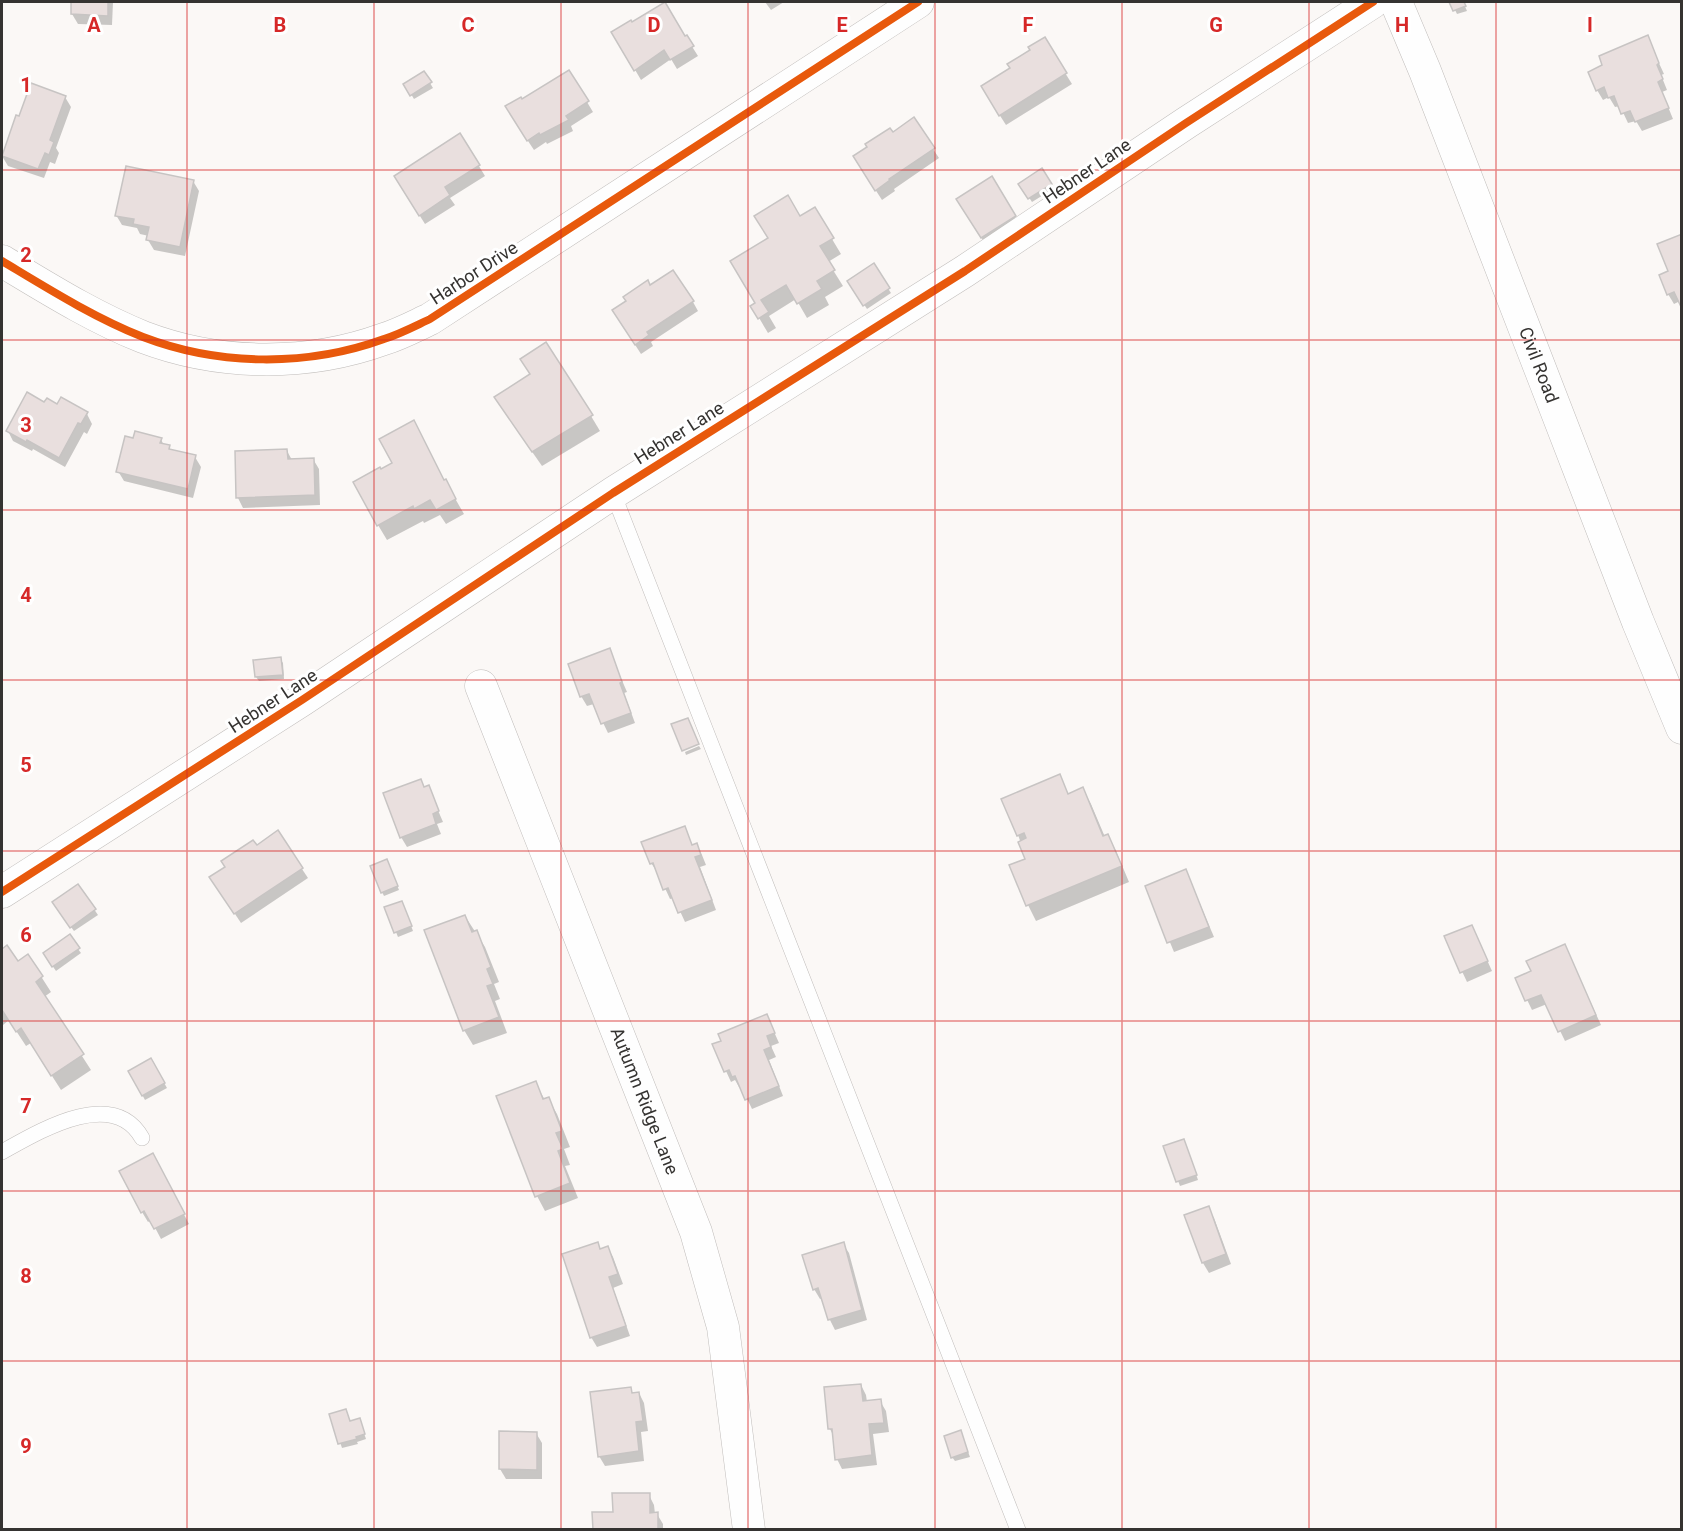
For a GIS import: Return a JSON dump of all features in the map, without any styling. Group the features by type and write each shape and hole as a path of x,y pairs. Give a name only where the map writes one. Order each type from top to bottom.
{"street":[{"name":"Harbor Drive","path":"2,261 75,304 141,336 179,349 228,358 288,360 347,350 385,339 430,319 918,2"},
{"name":"Hebner Lane","path":"2,892 302,700 613,493 966,271 1186,123 1373,2"},
{"name":"Civil Road","path":"1396,2 1682,729"},
{"name":"Autumn Ridge Lane","path":"481,686 696,1232 723,1327 749,1530"}],"lane":[{"path":"613,493 1018,1530"},
{"path":"2,1152 46,1127 81,1116 112,1114 129,1121 142,1138"}],"building":[{"path":"71,2 108,2 108,16 71,14"},
{"path":"665,2 685,36 687,35 694,46 670,60 664,50 634,71 611,32"},
{"path":"1449,2 1464,2 1466,6 1453,11"},
{"path":"1648,35 1663,79 1658,82 1669,108 1635,122 1630,111 1621,114 1614,96 1608,98 1604,87 1596,91 1588,72 1602,65 1599,56"},
{"path":"1045,37 1067,73 999,116 981,86 1010,68 1007,64 1030,50 1028,47"},
{"path":"569,70 589,101 566,116 569,120 527,141 505,106 521,97 522,99"},
{"path":"424,71 432,82 410,96 403,84"},
{"path":"31,83 66,96 50,140 54,142 49,155 45,153 38,169 2,156 16,115 19,116"},
{"path":"914,117 935,148 875,191 853,156 867,147 865,144 890,128 893,132"},
{"path":"460,133 480,165 445,187 450,195 419,216 394,176"},
{"path":"126,166 194,180 180,247 146,240 149,227 133,224 134,219 115,216"},
{"path":"1042,168 1052,184 1028,199 1018,184"},
{"path":"992,176 1016,216 981,238 956,199"},
{"path":"788,195 800,216 815,207 834,238 820,246 835,270 817,281 822,289 797,304 786,285 761,300 769,312 758,319 750,306 755,303 730,261 768,238 754,216"},
{"path":"1682,234 1682,309 1674,292 1667,295 1659,275 1668,271 1657,244"},
{"path":"874,263 890,288 863,306 847,281"},
{"path":"673,270 694,301 647,332 649,335 635,345 612,310 626,301 623,297 648,280 650,285"},
{"path":"546,342 593,415 532,452 494,397 530,374 520,359"},
{"path":"27,392 44,402 47,398 57,404 61,397 88,412 81,424 78,423 59,458 6,431"},
{"path":"414,420 456,499 436,510 430,500 414,509 413,506 377,526 353,482 392,463 379,439"},
{"path":"135,431 162,438 160,443 170,445 169,449 196,455 188,489 116,472 125,436 133,438"},
{"path":"287,449 288,459 314,458 315,495 236,498 235,451"},
{"path":"610,648 631,713 601,724 589,694 580,697 568,664"},
{"path":"281,657 283,675 255,677 253,660"},
{"path":"688,718 699,744 682,751 671,724"},
{"path":"1060,774 1068,794 1083,787 1103,836 1108,834 1122,866 1026,906 1009,865 1025,859 1018,842 1026,838 1024,833 1017,836 1001,799"},
{"path":"421,779 424,787 429,785 439,811 433,814 436,824 400,838 383,793"},
{"path":"685,826 692,845 697,843 701,855 695,857 712,900 678,913 668,888 663,890 653,863 650,864 641,842"},
{"path":"278,830 303,868 234,914 209,877 225,867 221,861 253,840 257,845"},
{"path":"387,859 398,886 381,893 370,866"},
{"path":"1186,869 1209,927 1167,943 1145,886"},
{"path":"78,884 96,909 70,928 52,902"},
{"path":"402,901 412,926 394,933 384,907"},
{"path":"465,915 472,932 477,930 491,967 487,969 493,984 487,986 499,1017 463,1031 424,930"},
{"path":"1472,925 1488,961 1460,973 1444,936"},
{"path":"70,934 80,948 52,967 43,953"},
{"path":"1565,944 1596,1015 1558,1032 1541,995 1525,1001 1515,978 1531,971 1526,961"},
{"path":"7,945 18,961 28,954 43,976 36,982 84,1054 51,1076 21,1028 16,1032 2,1010 2,949"},
{"path":"767,1014 775,1033 767,1036 771,1047 764,1050 779,1086 745,1100 735,1076 732,1077 729,1070 724,1072 712,1044 721,1041 718,1034"},
{"path":"151,1058 165,1083 142,1096 128,1071"},
{"path":"536,1081 543,1099 549,1097 562,1131 556,1133 563,1149 558,1151 570,1183 535,1197 496,1096"},
{"path":"1184,1139 1197,1175 1176,1182 1163,1146"},
{"path":"153,1153 185,1214 154,1229 144,1211 141,1213 119,1171"},
{"path":"1209,1206 1226,1254 1202,1263 1184,1215"},
{"path":"598,1242 600,1249 608,1246 618,1274 609,1277 626,1326 590,1338 562,1254"},
{"path":"844,1242 862,1310 828,1320 818,1288 813,1290 802,1255"},
{"path":"861,1384 863,1401 881,1399 884,1423 869,1424 872,1455 835,1460 832,1429 828,1429 824,1387"},
{"path":"631,1387 632,1393 639,1392 643,1421 636,1422 639,1451 598,1457 590,1392"},
{"path":"346,1409 350,1421 360,1418 365,1434 356,1437 357,1439 338,1444 329,1414"},
{"path":"961,1430 968,1452 951,1458 944,1436"},
{"path":"499,1431 537,1432 537,1470 499,1469"},
{"path":"612,1493 650,1493 650,1513 658,1512 658,1530 593,1530 592,1512 613,1512"}],"cycle path":[{"path":"2,261 106,320 172,347 232,358 263,359 325,355 355,348 396,335 430,319 918,2"},
{"path":"2,892 302,700 613,493 965,271 1186,123 1373,2"}]}
